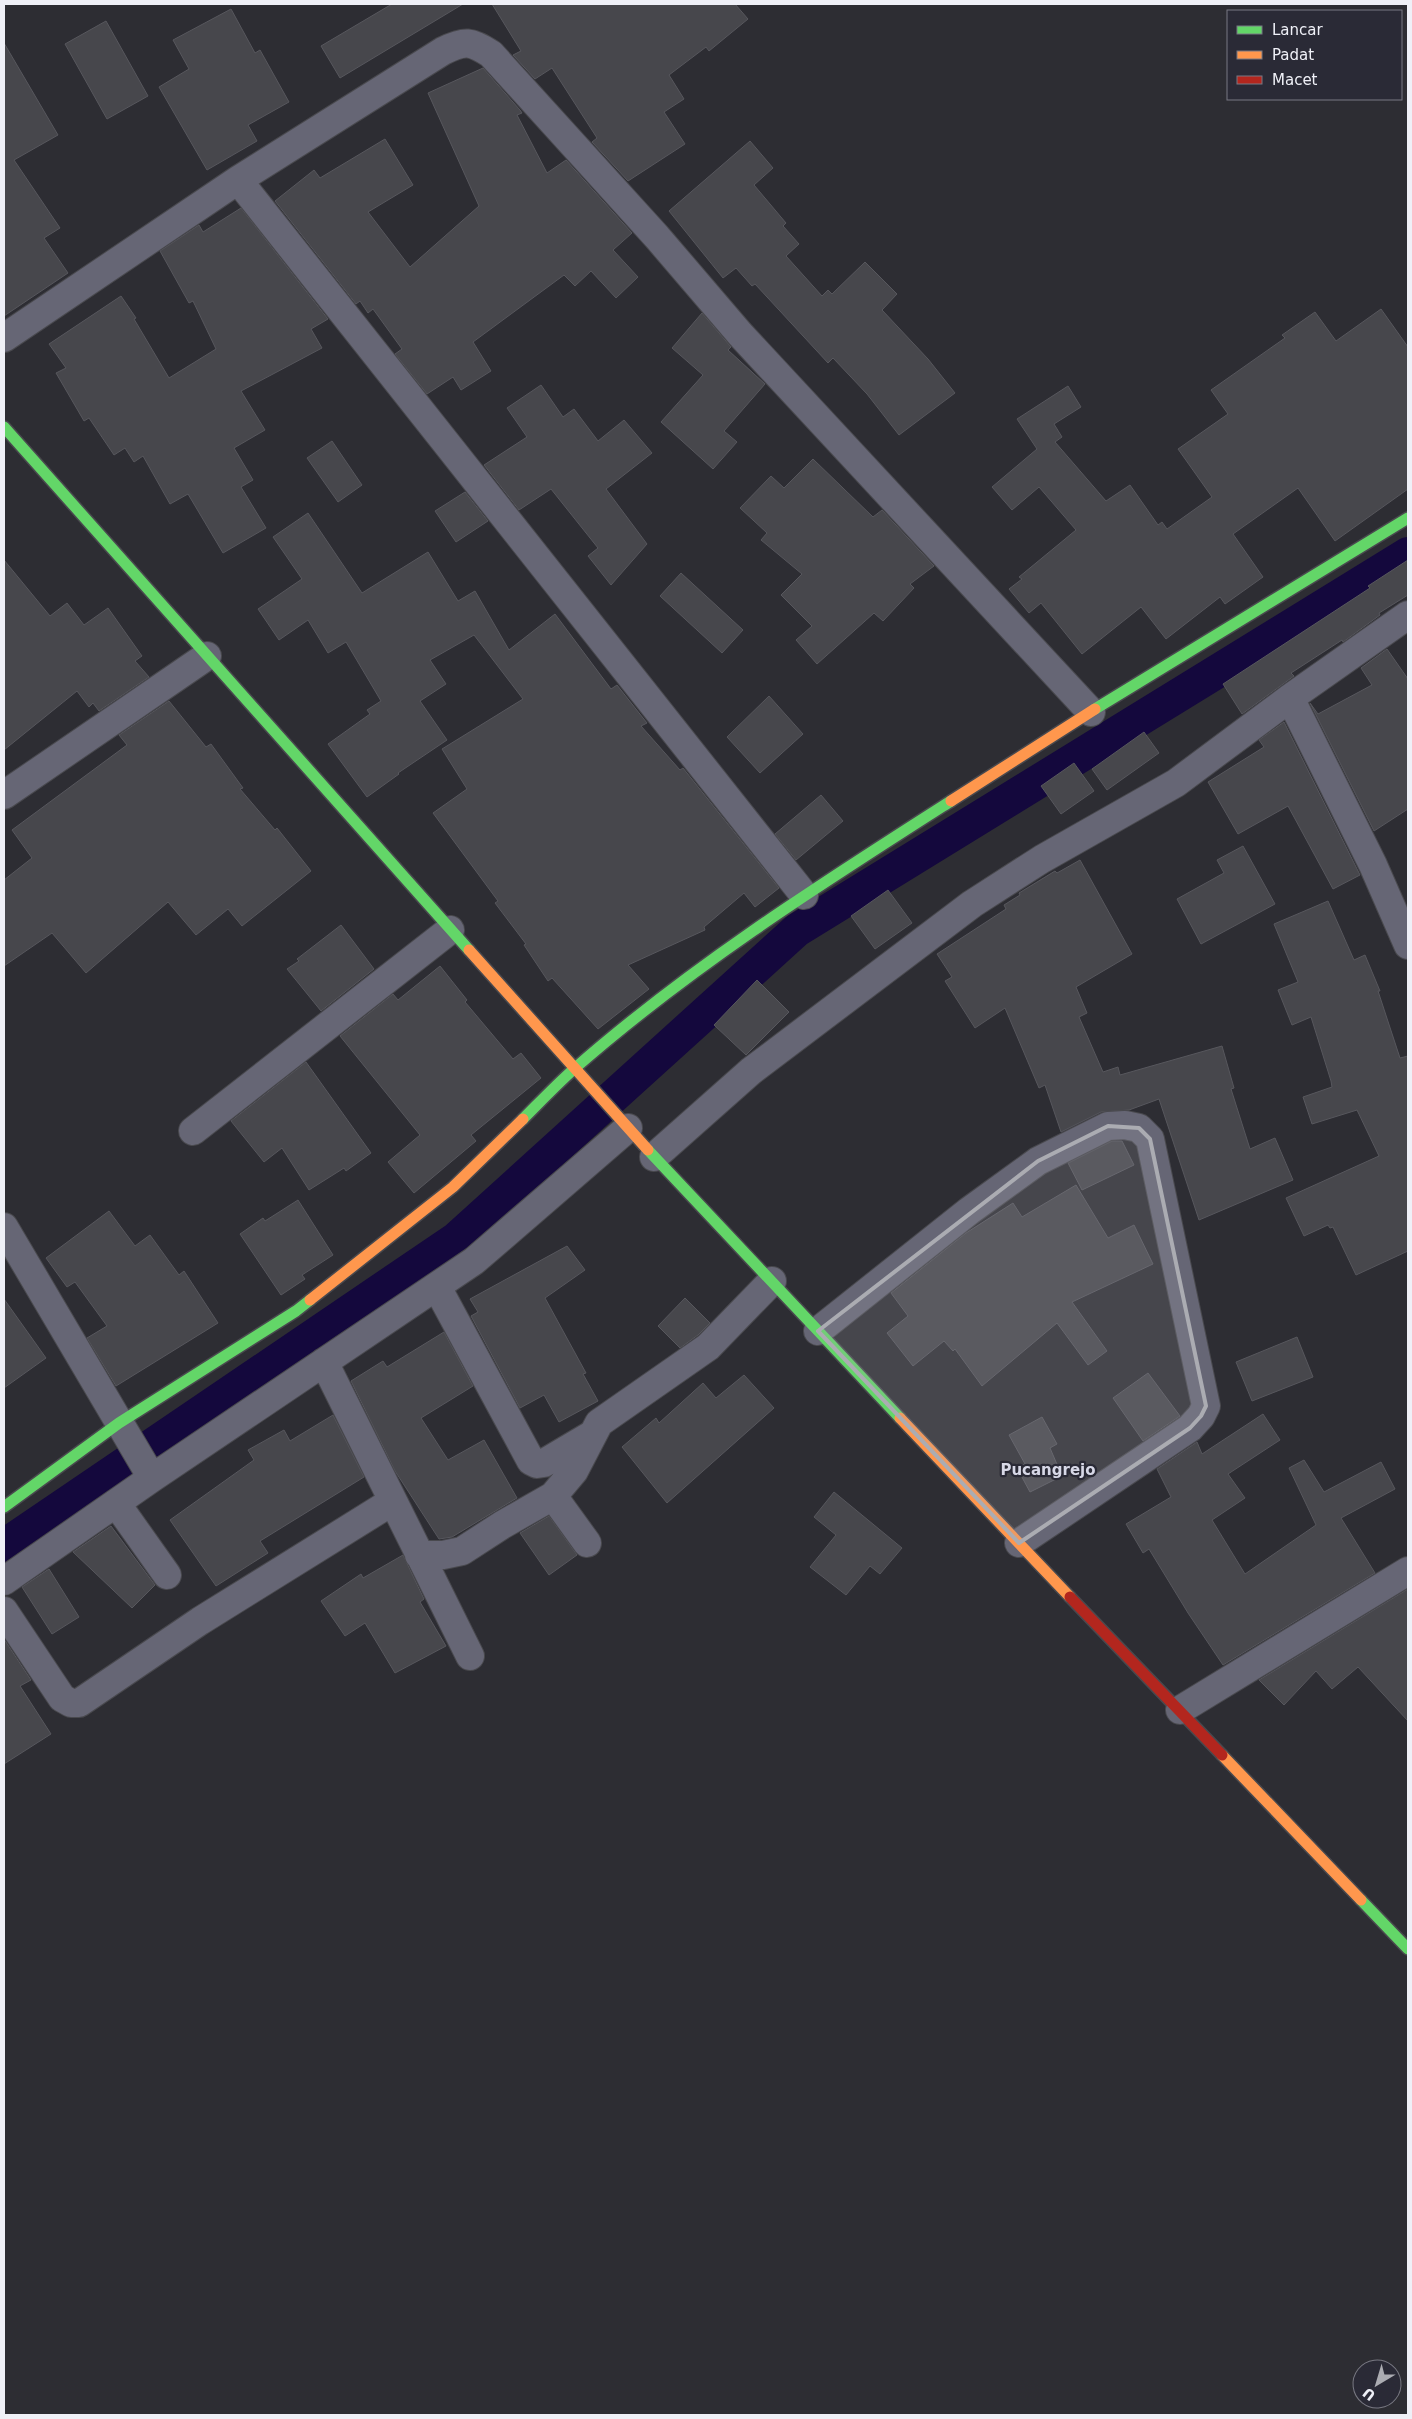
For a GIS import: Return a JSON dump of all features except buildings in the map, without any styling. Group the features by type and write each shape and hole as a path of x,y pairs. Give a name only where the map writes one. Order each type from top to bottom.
{"street":[{"path":"4,338 238,180 443,51 460,43 475,43 491,54 657,237 740,334 1091,712"},
{"path":"238,180 804,895"},
{"path":"4,427 585,1082 1019,1543 1408,1949"},
{"path":"4,1506 119,1423 296,1311 453,1188 574,1069 701,967 804,895 1091,712 1408,518"},
{"path":"654,1156 751,1071 972,904 1042,859 1176,783 1290,698 1408,615"},
{"path":"4,795 207,656"},
{"path":"1290,698 1373,865 1408,945"},
{"path":"193,1131 450,930"},
{"path":"4,1581 152,1478 474,1261 626,1125"},
{"path":"818,1331 969,1211 1038,1161 1108,1126 1125,1125 1139,1128 1150,1139 1206,1406 1201,1416 1190,1428 1019,1543"},
{"path":"4,1227 152,1478"},
{"path":"420,1555 443,1555 462,1551 553,1496 574,1471 600,1423 620,1407 708,1347 772,1281"},
{"path":"437,1287 531,1461 537,1464 544,1463 593,1434"},
{"path":"324,1362 470,1656"},
{"path":"553,1496 587,1543"},
{"path":"4,1611 62,1698 70,1703 79,1703 200,1622 393,1501"},
{"path":"116,1503 167,1575"},
{"path":"1180,1710 1408,1571"}],"highlighted area":[{"path":"1108,1126 1139,1128 1150,1139 1206,1406 1201,1416 1190,1428 1019,1543 818,1331 1038,1161"}],"waterway":[{"path":"4,1546 456,1239 797,930 1408,554"}],"traffic: fast":[{"path":"4,427 469,950"},
{"path":"1095,709 1408,518"},
{"path":"523,1119 567,1075 618,1032 710,961 805,895 951,801"},
{"path":"648,1150 900,1418"},
{"path":"4,1507 119,1423 296,1311 310,1300"},
{"path":"1361,1900 1408,1949"}],"traffic: slow":[{"path":"951,801 1095,709"},
{"path":"469,950 648,1150"},
{"path":"310,1300 453,1187 523,1119"},
{"path":"900,1418 1070,1597"},
{"path":"1222,1755 1361,1900"}],"traffic: jam":[{"path":"1070,1597 1222,1755"}],"district":[{"name":"Pucangrejo","path":"1048,1470"}]}
